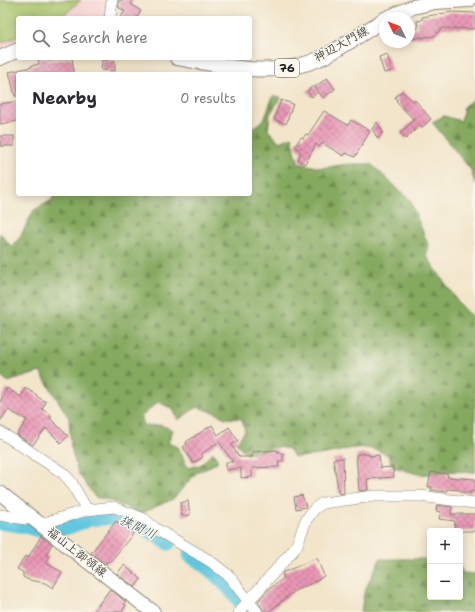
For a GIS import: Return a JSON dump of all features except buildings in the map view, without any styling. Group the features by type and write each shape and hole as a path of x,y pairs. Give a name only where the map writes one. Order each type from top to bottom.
{"main road":[{"name":"神辺大門線","path":"396,12 412,3 469,0"},
{"name":"神辺大門線","path":"189,60 254,71 277,70 319,58 379,22"},
{"path":"0,58 16,51"},
{"name":"福山上御領線","path":"0,493 153,612"}],"street":[{"path":"110,16 112,0"},
{"path":"0,432 63,474 71,482 87,510"},
{"path":"244,606 296,547 306,520 315,508 323,503 374,496 419,496 475,504"},
{"path":"0,516 26,519 41,525 87,510 114,507 144,519 156,529 210,561 229,576 244,606 257,612"}],"shaded area":[{"path":"0,0 109,0 107,16 16,16 16,41 0,50"}],"green space":[{"path":"0,0 81,0 63,16 16,16 16,37 3,43 0,38"},
{"path":"273,96 281,97 270,114 268,130 280,142 292,137 298,163 321,168 348,164 371,164 410,200 429,247 426,255 458,302 475,320 475,472 447,471 421,475 393,467 388,455 363,448 302,457 294,457 289,449 279,447 247,454 236,443 245,431 242,419 225,418 216,413 197,407 178,420 173,409 158,402 141,417 145,426 161,425 173,430 168,443 178,447 188,468 200,465 213,452 218,461 206,469 198,471 173,499 140,514 117,503 95,497 78,473 71,448 69,418 40,372 8,382 0,375 0,233 11,246 19,239 34,210 52,200 53,196 252,196 252,126 255,127 265,118"},
{"path":"475,98 475,184 471,170 432,122 444,116 461,121 464,106"},
{"path":"380,559 427,559 427,600 463,600 463,573 475,574 475,612 361,612 364,592"}],"waterway":[{"name":"狭間川","path":"0,521 39,529 65,527 90,518 115,516 150,530 168,542"},
{"name":"狭間川","path":"191,555 216,573 237,595 249,612"}]}
